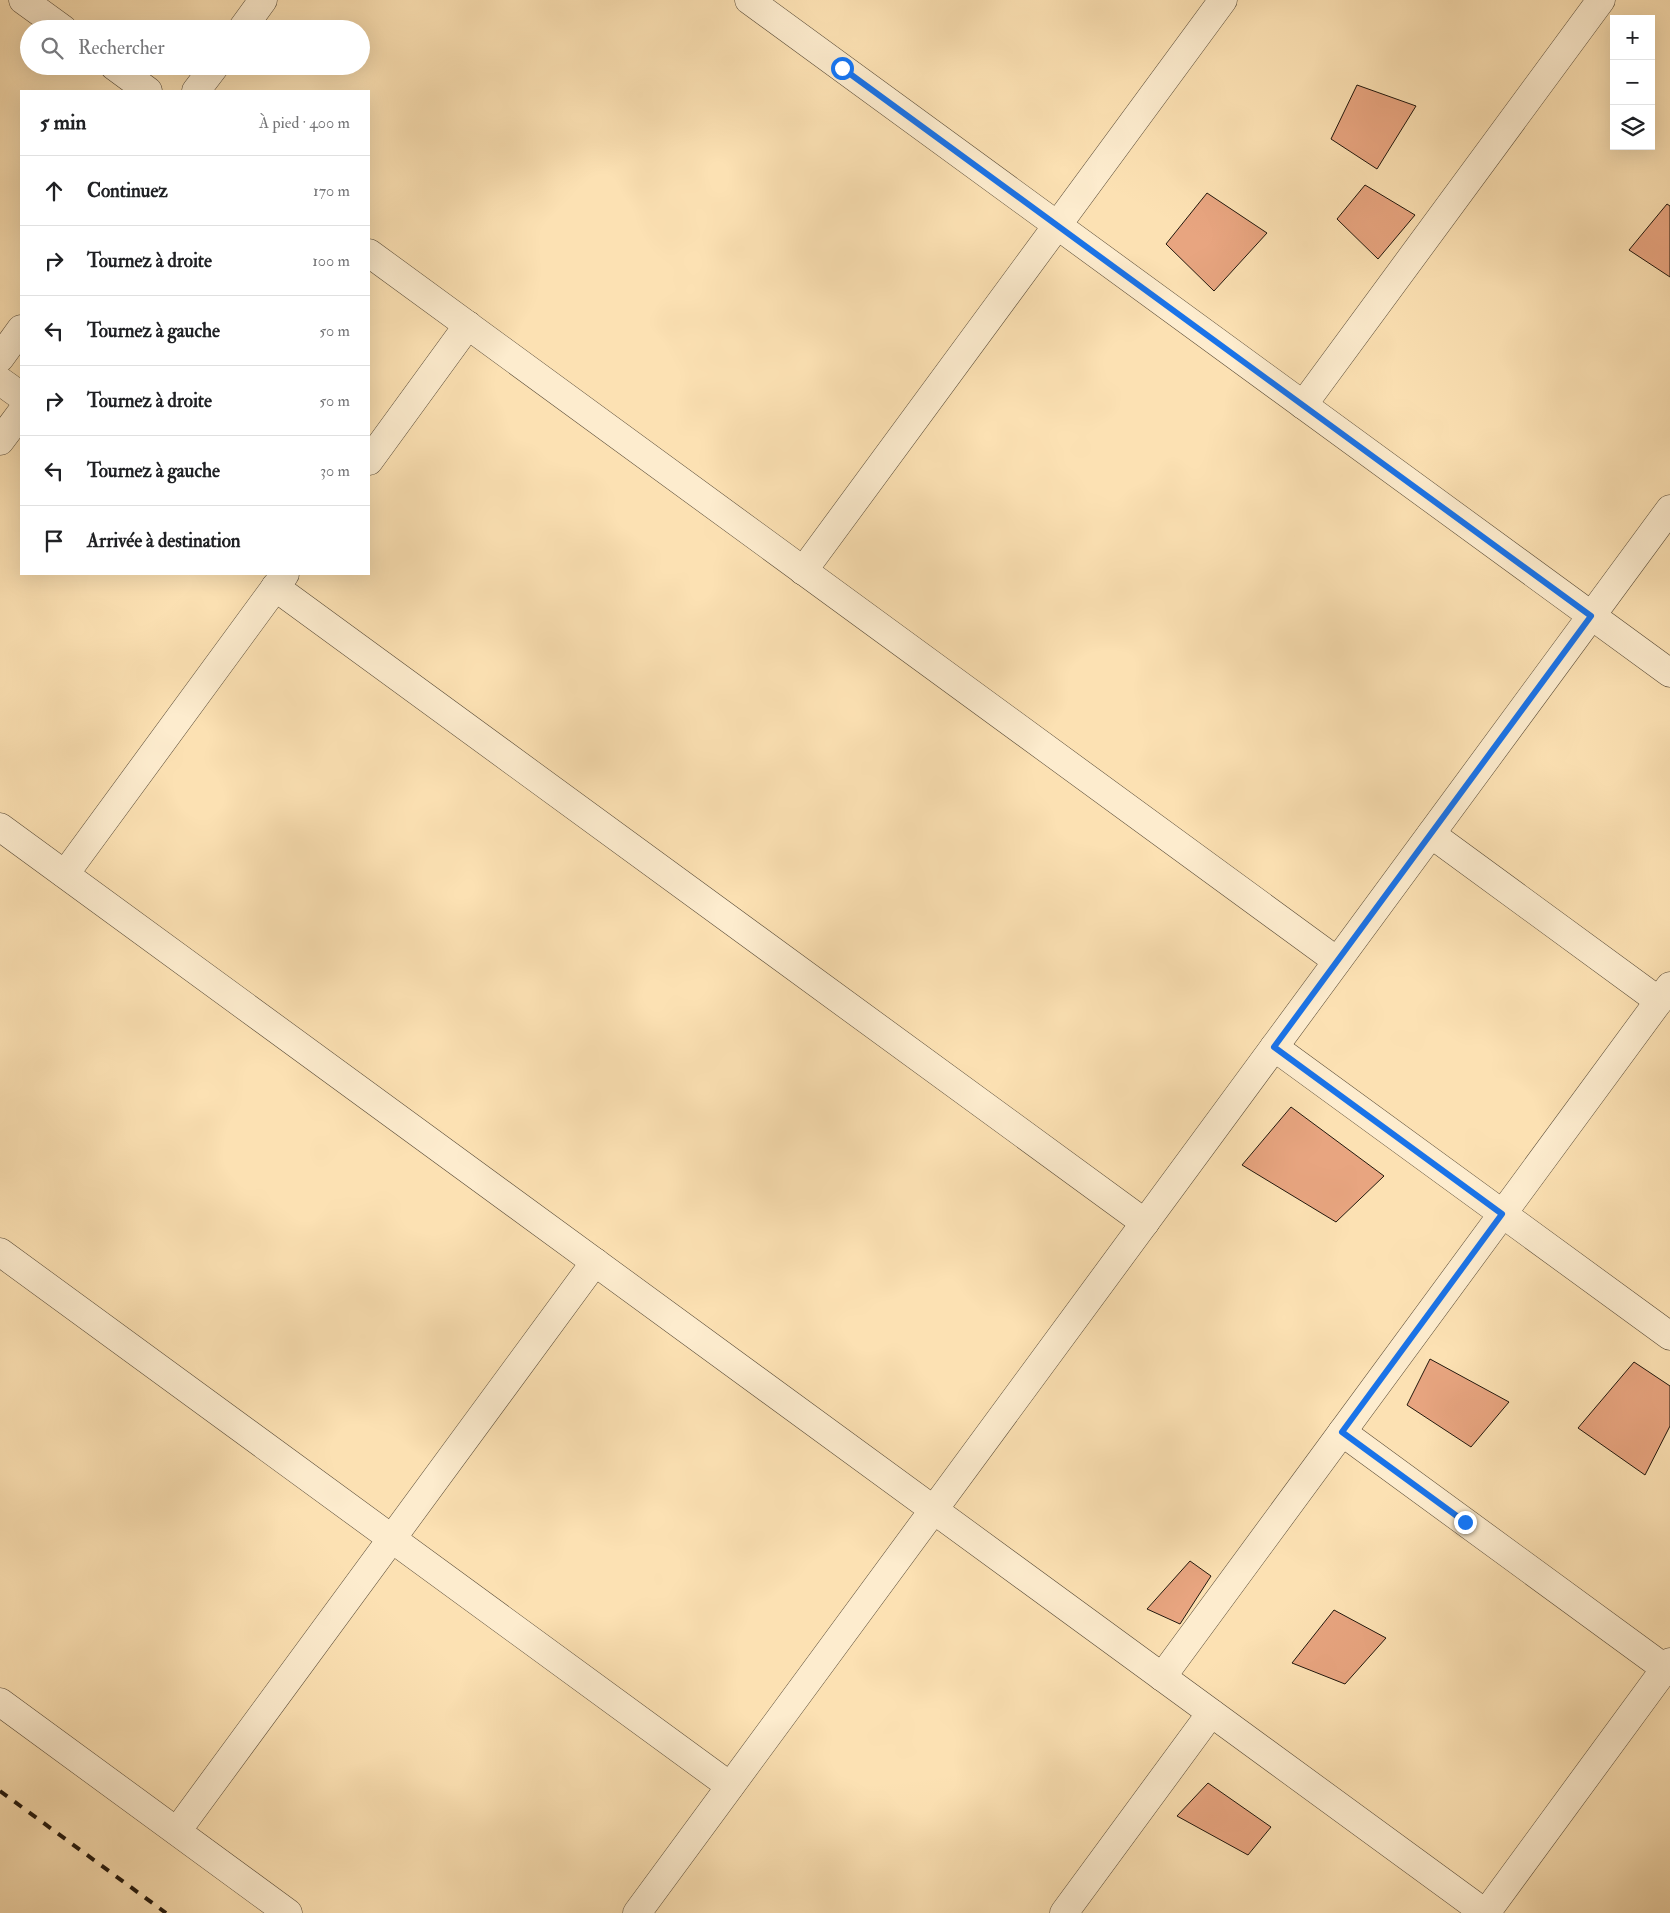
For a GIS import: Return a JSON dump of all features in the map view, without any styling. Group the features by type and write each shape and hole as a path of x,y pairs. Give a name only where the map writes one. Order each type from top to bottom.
{"street":[{"path":"23,0 51,20"},
{"path":"249,20 263,0"},
{"path":"749,0 1670,674"},
{"path":"804,571 1223,0"},
{"path":"1303,405 1601,0"},
{"path":"126,75 147,90"},
{"path":"197,90 208,75"},
{"path":"370,253 1337,961"},
{"path":"370,460 468,325"},
{"path":"0,358 20,330"},
{"path":"0,381 20,395"},
{"path":"0,442 20,414"},
{"path":"637,1913 1670,509"},
{"path":"65,874 280,580 1145,1223"},
{"path":"0,827 1485,1913 1668,1668 1342,1432"},
{"path":"1162,1677 1664,994 1431,834"},
{"path":"1274,1047 1670,1336"},
{"path":"0,1252 730,1786"},
{"path":"177,1831 595,1262"},
{"path":"0,1702 288,1913"},
{"path":"1064,1913 1212,1713"}],"building":[{"path":"1357,85 1416,106 1377,169 1331,139"},
{"path":"1365,185 1415,215 1378,259 1337,219"},
{"path":"1207,193 1267,233 1214,291 1166,244"},
{"path":"1667,204 1670,206 1670,277 1629,250"},
{"path":"1291,1107 1384,1176 1336,1222 1242,1165"},
{"path":"1430,1359 1509,1402 1471,1447 1407,1405"},
{"path":"1634,1362 1670,1386 1670,1426 1645,1475 1578,1428"},
{"path":"1190,1561 1211,1576 1180,1624 1147,1609"},
{"path":"1334,1610 1386,1638 1345,1684 1292,1663"},
{"path":"1208,1783 1271,1827 1248,1855 1177,1816"}],"railway":[{"path":"0,1791 166,1913"}],"route":[{"path":"842,68 1591,616 1274,1047 1502,1214 1342,1432 1465,1522"}]}
